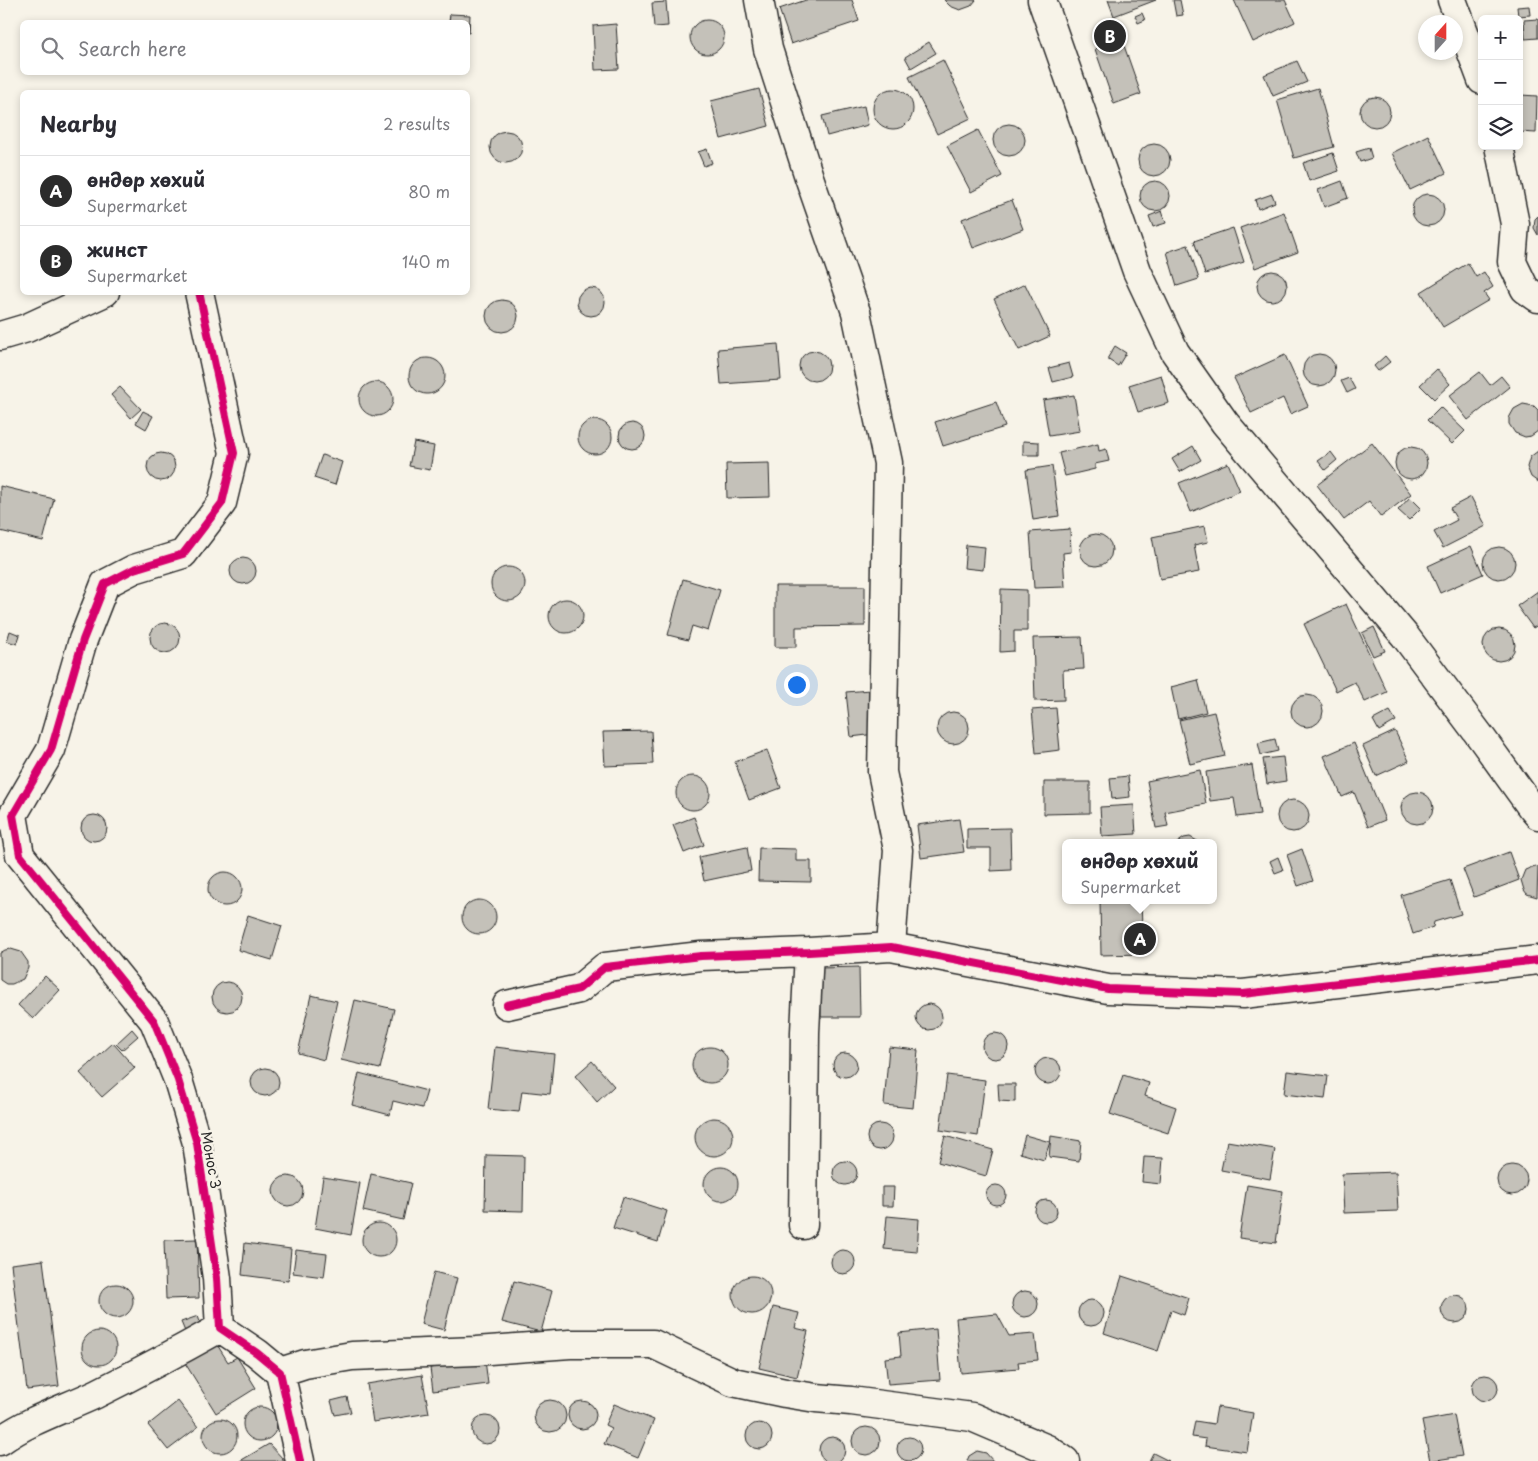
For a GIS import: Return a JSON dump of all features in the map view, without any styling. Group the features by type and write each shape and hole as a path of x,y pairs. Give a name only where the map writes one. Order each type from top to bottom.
{"street":[{"path":"759,0 768,49 809,177 856,312 888,464 882,772 898,850 891,947"},
{"path":"1042,0 1137,271 1175,352 1225,423 1405,636 1538,815"},
{"path":"1452,0 1478,69"},
{"path":"1500,150 1515,224 1512,262 1526,290 1538,298"},
{"path":"0,336 27,328 98,295"},
{"path":"10,858 13,815 51,750 82,640 105,584 134,569 183,554 222,504 234,454 200,295"},
{"name":"Монос 3","path":"10,858 154,1021 178,1080 197,1143 217,1278 220,1328"},
{"path":"507,1005 579,989 605,967 700,956 891,947 1108,989 1243,994 1538,960"},
{"path":"803,1225 805,1032 809,952"},
{"path":"0,1441 13,1431 95,1394 220,1328 257,1353 280,1372 300,1461"},
{"path":"280,1372 305,1364 352,1356 476,1351 570,1344 653,1344 733,1382 808,1396 972,1417 1047,1449 1065,1461"}],"building":[{"path":"806,0 852,0 859,21 791,44 779,9"},
{"path":"944,0 976,0 971,6 960,10 950,6"},
{"path":"1108,0 1156,0 1114,16"},
{"path":"1173,0 1180,0 1183,15 1176,16"},
{"path":"1234,0 1285,0 1295,22 1253,42"},
{"path":"666,2 668,26 654,27 652,3"},
{"path":"1529,6 1530,15 1518,15 1517,7"},
{"path":"1142,13 1145,20 1138,23 1135,16"},
{"path":"450,14 470,15 470,20 449,20"},
{"path":"1538,19 1538,38 1525,39 1524,20"},
{"path":"707,20 714,21 719,25 723,30 723,44 719,49 714,53 707,54 700,53 695,49 691,44 690,37 691,30 695,25 700,21"},
{"path":"616,24 619,69 595,70 593,26"},
{"path":"1122,40 1141,94 1114,104 1095,49"},
{"path":"929,42 936,53 911,68 905,57"},
{"path":"943,60 971,118 937,134 909,77"},
{"path":"1297,61 1307,82 1273,96 1264,75"},
{"path":"1318,88 1334,147 1294,158 1277,100"},
{"path":"759,89 769,126 721,139 711,101"},
{"path":"889,89 897,89 904,92 910,98 913,109 910,120 904,126 897,129 889,129 882,126 876,120 873,113 873,105 876,98 882,92"},
{"path":"1523,95 1537,96 1536,133 1523,132"},
{"path":"1375,97 1386,101 1390,112 1386,123 1375,127 1364,123 1360,112 1364,101"},
{"path":"864,106 868,125 827,136 822,116"},
{"path":"1009,124 1015,125 1020,129 1024,134 1024,146 1020,151 1015,155 1009,156 1003,155 998,151 994,146 993,140 994,134 998,129 1003,125"},
{"path":"978,130 1002,176 971,192 947,146"},
{"path":"506,131 517,136 522,147 517,158 506,163 495,158 490,147 495,136"},
{"path":"1428,135 1446,173 1410,190 1392,153"},
{"path":"1154,144 1160,145 1165,149 1169,154 1169,166 1165,171 1160,175 1154,176 1148,175 1143,171 1139,166 1138,160 1139,154 1143,149 1148,145"},
{"path":"1369,148 1372,158 1360,162 1356,152"},
{"path":"707,149 712,163 704,166 698,152"},
{"path":"1333,153 1339,171 1309,181 1303,163"},
{"path":"1155,181 1166,185 1170,196 1166,207 1155,211 1144,207 1140,196 1144,185"},
{"path":"1342,181 1348,198 1324,207 1318,190"},
{"path":"1272,194 1275,202 1258,209 1255,200"},
{"path":"1428,194 1434,195 1439,199 1443,204 1443,216 1439,221 1434,225 1428,226 1422,225 1417,221 1413,216 1412,210 1413,204 1417,199 1422,195"},
{"path":"1012,200 1023,229 973,248 962,219"},
{"path":"1162,211 1166,223 1153,227 1149,216"},
{"path":"1284,212 1298,252 1255,268 1240,228"},
{"path":"1538,216 1538,235 1534,228 1535,219"},
{"path":"1233,228 1244,262 1205,274 1194,241"},
{"path":"1188,245 1199,279 1177,286 1167,252"},
{"path":"1468,263 1476,277 1484,272 1493,287 1484,293 1489,300 1443,327 1421,292"},
{"path":"1272,271 1283,275 1287,286 1283,297 1272,301 1261,297 1257,286 1261,275"},
{"path":"1025,284 1050,336 1019,350 994,299"},
{"path":"591,288 601,292 605,302 601,312 591,316 581,312 577,302 581,292"},
{"path":"502,300 508,301 513,305 517,310 517,322 513,327 508,331 502,332 496,331 491,327 487,322 486,316 487,310 491,305 496,301"},
{"path":"778,344 781,380 721,384 718,349"},
{"path":"1115,346 1126,353 1118,366 1107,359"},
{"path":"814,351 820,352 828,360 828,372 820,380 814,381 808,380 800,372 799,366 800,360 808,352"},
{"path":"1319,354 1325,355 1330,359 1334,364 1334,376 1330,381 1325,385 1319,386 1313,385 1308,381 1304,376 1303,370 1304,364 1308,359 1313,355"},
{"path":"1285,355 1308,406 1290,414 1283,398 1251,413 1234,378"},
{"path":"1385,356 1390,362 1378,371 1374,366"},
{"path":"427,358 434,359 440,363 444,369 444,383 440,389 434,393 427,394 420,393 414,389 410,383 409,376 410,369 414,363 420,359"},
{"path":"1069,363 1073,377 1053,382 1049,368"},
{"path":"1437,369 1450,384 1434,399 1420,385"},
{"path":"1480,372 1490,385 1501,376 1510,387 1468,420 1449,396"},
{"path":"1161,375 1169,403 1138,412 1129,385"},
{"path":"1349,378 1355,389 1347,393 1341,381"},
{"path":"376,382 388,387 393,399 388,411 376,416 364,411 359,399 364,387"},
{"path":"120,387 141,409 131,418 111,395"},
{"path":"1074,395 1080,431 1049,436 1043,400"},
{"path":"996,402 1005,427 943,446 935,422"},
{"path":"1523,404 1534,406 1538,410 1538,431 1531,436 1525,437 1515,433 1509,424 1509,418 1514,409"},
{"path":"1440,407 1465,431 1452,444 1427,420"},
{"path":"143,411 153,416 146,429 136,423"},
{"path":"595,420 602,421 607,425 611,430 611,444 607,449 602,453 595,454 588,453 583,449 579,444 578,437 579,430 583,425 588,421"},
{"path":"632,423 641,427 645,436 641,445 632,449 623,445 619,436 623,427"},
{"path":"1023,441 1039,442 1039,455 1023,455"},
{"path":"414,442 434,446 430,470 409,466"},
{"path":"1372,443 1411,494 1381,517 1369,501 1344,520 1317,485"},
{"path":"1098,444 1099,451 1106,449 1109,461 1095,464 1095,469 1065,476 1059,453"},
{"path":"1193,446 1201,460 1180,472 1172,459"},
{"path":"1411,447 1423,451 1427,463 1423,475 1411,479 1399,475 1395,463 1399,451"},
{"path":"1538,451 1538,482 1531,477 1527,467 1530,457"},
{"path":"1331,452 1337,460 1325,470 1318,461"},
{"path":"161,453 171,457 175,467 171,477 161,481 151,477 147,467 151,457"},
{"path":"322,455 342,462 335,485 314,478"},
{"path":"769,463 770,497 727,498 726,464"},
{"path":"1228,463 1240,491 1191,512 1179,483"},
{"path":"1052,466 1059,516 1033,520 1026,470"},
{"path":"0,486 54,499 43,541 0,531"},
{"path":"1410,497 1421,508 1409,520 1398,510"},
{"path":"1471,497 1486,526 1443,548 1434,532 1457,520 1450,508"},
{"path":"1205,526 1208,542 1194,545 1199,572 1160,579 1152,537"},
{"path":"1070,529 1071,552 1063,553 1065,587 1034,588 1030,532"},
{"path":"1096,534 1102,535 1107,539 1111,544 1111,556 1107,561 1102,565 1096,566 1090,565 1085,561 1081,556 1080,550 1081,544 1085,539 1090,535"},
{"path":"966,545 985,547 983,570 964,568"},
{"path":"1471,546 1483,574 1440,593 1428,566"},
{"path":"1499,547 1505,548 1510,552 1514,557 1514,569 1510,574 1505,578 1499,579 1493,578 1488,574 1484,569 1483,563 1484,557 1488,552 1493,548"},
{"path":"243,558 252,562 256,571 252,580 243,584 234,580 230,571 234,562"},
{"path":"508,567 520,572 525,584 520,596 508,601 496,596 491,584 496,572"},
{"path":"683,579 720,590 708,631 692,626 688,640 668,635"},
{"path":"775,586 865,586 865,626 796,627 796,647 775,647"},
{"path":"1001,589 1027,590 1027,631 1014,631 1014,651 1000,652"},
{"path":"1538,591 1538,625 1533,628 1517,606"},
{"path":"566,599 573,600 578,604 582,609 582,623 578,628 573,632 566,633 559,632 554,628 550,623 549,616 550,609 554,604 559,600"},
{"path":"1346,604 1387,692 1365,702 1355,682 1336,691 1304,624"},
{"path":"165,623 176,627 180,638 176,649 165,653 154,649 150,638 154,627"},
{"path":"1374,627 1385,651 1373,656 1362,633"},
{"path":"1499,629 1505,630 1510,634 1514,639 1514,651 1510,656 1505,660 1499,661 1493,660 1488,656 1484,651 1483,645 1484,639 1488,634 1493,630"},
{"path":"10,631 20,635 17,644 7,641"},
{"path":"1082,637 1084,669 1063,670 1064,700 1035,701 1033,638"},
{"path":"1198,680 1206,712 1178,719 1171,687"},
{"path":"870,690 875,734 851,737 846,692"},
{"path":"1307,695 1313,696 1318,700 1322,705 1322,717 1318,722 1313,726 1307,727 1301,726 1296,722 1292,717 1291,711 1292,705 1296,700 1301,696"},
{"path":"1056,708 1060,750 1036,753 1032,710"},
{"path":"1390,711 1396,721 1379,731 1373,720"},
{"path":"953,712 959,713 964,717 968,722 968,734 964,739 959,743 953,744 947,743 942,739 938,734 937,728 938,722 942,717 947,713"},
{"path":"1214,712 1225,756 1190,764 1179,720"},
{"path":"651,731 653,764 605,766 603,732"},
{"path":"1395,731 1409,761 1376,776 1363,746"},
{"path":"1275,739 1278,751 1261,755 1258,743"},
{"path":"1354,743 1385,820 1368,827 1354,792 1342,797 1324,756"},
{"path":"767,750 781,788 749,800 735,762"},
{"path":"1283,757 1286,781 1267,784 1263,759"},
{"path":"1252,765 1260,814 1237,817 1234,798 1210,801 1206,772"},
{"path":"1200,770 1206,804 1165,812 1168,826 1156,828 1147,781"},
{"path":"693,776 705,781 710,793 705,805 693,810 681,805 676,793 681,781"},
{"path":"1128,776 1130,797 1112,799 1110,778"},
{"path":"1044,782 1090,782 1090,813 1044,814"},
{"path":"1417,792 1423,793 1428,797 1432,802 1432,814 1428,819 1423,823 1417,824 1411,823 1406,819 1402,814 1401,808 1402,802 1406,797 1411,793"},
{"path":"1293,800 1299,801 1304,805 1308,810 1308,822 1304,827 1299,831 1293,832 1287,831 1282,827 1278,822 1277,816 1278,810 1282,805 1287,801"},
{"path":"1134,805 1136,834 1102,836 1100,807"},
{"path":"94,815 103,819 107,828 103,837 94,841 85,837 81,828 85,819"},
{"path":"694,817 704,845 684,853 673,825"},
{"path":"959,819 964,852 921,858 917,825"},
{"path":"1010,828 1011,870 991,871 991,848 967,848 967,829"},
{"path":"747,847 751,871 704,881 699,857"},
{"path":"759,848 796,849 796,861 811,861 811,882 758,881"},
{"path":"1302,849 1313,881 1298,886 1287,855"},
{"path":"1509,852 1519,880 1474,897 1463,869"},
{"path":"1278,857 1283,870 1275,873 1270,861"},
{"path":"1535,866 1538,867 1537,897 1527,894 1521,880 1525,870"},
{"path":"225,872 232,873 237,877 241,882 241,896 237,901 232,905 225,906 218,905 213,901 209,896 208,889 209,882 213,877 218,873"},
{"path":"1450,880 1461,914 1434,922 1433,927 1413,934 1401,895"},
{"path":"479,900 491,905 496,917 491,929 479,934 467,929 462,917 467,905"},
{"path":"1100,904 1141,904 1143,954 1101,955"},
{"path":"248,915 282,926 272,960 238,950"},
{"path":"11,949 21,952 28,962 28,968 23,979 12,984 6,984 0,980 0,953"},
{"path":"859,967 860,1017 821,1017 820,968"},
{"path":"45,976 60,990 33,1019 18,1005"},
{"path":"227,982 238,986 242,997 238,1008 227,1012 216,1008 212,997 216,986"},
{"path":"311,995 337,1001 324,1060 298,1053"},
{"path":"355,1000 394,1009 380,1069 341,1060"},
{"path":"929,1004 938,1008 942,1017 938,1026 929,1030 920,1026 916,1017 920,1008"},
{"path":"132,1029 138,1036 122,1050 116,1044"},
{"path":"995,1033 1004,1037 1008,1046 1004,1055 995,1059 986,1055 982,1046 986,1037"},
{"path":"113,1043 135,1068 102,1097 80,1073"},
{"path":"495,1047 554,1054 550,1094 522,1091 519,1112 488,1109"},
{"path":"710,1047 722,1053 728,1065 722,1077 710,1083 698,1077 692,1065 698,1053"},
{"path":"889,1047 918,1050 913,1108 884,1105"},
{"path":"845,1053 854,1056 857,1065 854,1074 845,1077 836,1074 833,1065 836,1056"},
{"path":"1048,1058 1057,1062 1061,1071 1057,1080 1048,1084 1039,1080 1035,1071 1039,1062"},
{"path":"592,1061 614,1086 597,1102 575,1076"},
{"path":"265,1068 275,1072 279,1082 275,1092 265,1096 255,1092 251,1082 255,1072"},
{"path":"1287,1071 1328,1076 1325,1099 1284,1094"},
{"path":"359,1073 427,1091 422,1108 393,1101 390,1115 352,1105"},
{"path":"947,1075 985,1080 978,1136 940,1130"},
{"path":"1123,1075 1149,1083 1145,1096 1176,1107 1168,1133 1110,1114"},
{"path":"998,1084 1015,1084 1015,1102 999,1101"},
{"path":"714,1118 727,1124 733,1137 727,1150 714,1156 701,1150 695,1137 701,1124"},
{"path":"880,1124 889,1128 893,1137 889,1146 880,1150 871,1146 867,1137 871,1128"},
{"path":"1025,1135 1050,1142 1044,1160 1020,1153"},
{"path":"945,1136 993,1150 986,1176 938,1162"},
{"path":"1051,1136 1081,1141 1079,1161 1049,1157"},
{"path":"1227,1141 1275,1149 1270,1179 1221,1170"},
{"path":"486,1155 524,1156 523,1211 485,1210"},
{"path":"1144,1157 1163,1158 1161,1184 1142,1182"},
{"path":"845,1161 854,1164 857,1173 854,1182 845,1185 836,1182 833,1173 836,1164"},
{"path":"1512,1165 1523,1169 1527,1180 1523,1191 1512,1195 1501,1191 1497,1180 1501,1169"},
{"path":"721,1167 728,1168 733,1172 737,1177 737,1191 733,1196 728,1200 721,1201 714,1200 709,1196 705,1191 704,1184 705,1177 709,1172 714,1168"},
{"path":"1396,1172 1398,1211 1344,1213 1342,1174"},
{"path":"371,1174 411,1183 403,1220 363,1211"},
{"path":"288,1176 299,1180 303,1191 299,1202 288,1206 277,1202 273,1191 277,1180"},
{"path":"323,1177 360,1183 351,1235 315,1228"},
{"path":"996,1185 1003,1188 1006,1195 1003,1202 996,1205 989,1202 986,1195 989,1188"},
{"path":"1247,1185 1283,1191 1276,1243 1239,1238"},
{"path":"882,1187 894,1187 893,1206 882,1206"},
{"path":"623,1197 667,1211 658,1242 613,1228"},
{"path":"1042,1200 1050,1200 1057,1207 1057,1215 1050,1222 1042,1222 1035,1215 1035,1207"},
{"path":"887,1216 919,1219 917,1252 884,1249"},
{"path":"379,1223 386,1224 391,1228 395,1233 395,1247 391,1252 386,1256 379,1257 372,1256 367,1252 363,1247 362,1240 363,1233 367,1228 372,1224"},
{"path":"197,1239 199,1298 166,1299 164,1240"},
{"path":"245,1243 291,1249 288,1281 242,1275"},
{"path":"296,1250 327,1254 324,1277 293,1273"},
{"path":"843,1250 851,1254 855,1262 851,1270 843,1274 835,1270 831,1262 835,1254"},
{"path":"43,1260 59,1386 27,1390 11,1264"},
{"path":"434,1272 457,1278 444,1330 421,1324"},
{"path":"752,1276 765,1282 771,1295 765,1308 752,1314 739,1308 733,1295 739,1282"},
{"path":"1122,1276 1189,1298 1184,1315 1171,1310 1158,1351 1104,1333"},
{"path":"514,1281 552,1291 541,1332 502,1322"},
{"path":"116,1284 123,1285 128,1289 132,1294 132,1308 128,1313 123,1317 116,1318 109,1317 104,1313 100,1308 99,1301 100,1294 104,1289 109,1285"},
{"path":"1025,1291 1034,1295 1038,1304 1034,1313 1025,1317 1016,1313 1012,1304 1016,1295"},
{"path":"1455,1295 1465,1299 1469,1309 1465,1319 1455,1323 1445,1319 1441,1309 1445,1299"},
{"path":"1091,1300 1100,1304 1104,1313 1100,1322 1091,1326 1082,1322 1078,1313 1082,1304"},
{"path":"773,1307 799,1313 795,1328 808,1331 797,1377 759,1368"},
{"path":"997,1314 1009,1336 1035,1334 1038,1360 1018,1362 1019,1368 961,1373 956,1318"},
{"path":"198,1316 202,1328 186,1334 181,1322"},
{"path":"936,1329 940,1380 888,1384 885,1358 901,1356 899,1333"},
{"path":"99,1331 106,1332 111,1336 115,1341 115,1355 111,1360 106,1364 99,1365 92,1364 87,1360 83,1355 82,1348 83,1341 87,1336 92,1332"},
{"path":"216,1343 228,1362 237,1357 256,1388 216,1413 185,1363"},
{"path":"485,1360 488,1384 433,1391 430,1368"},
{"path":"422,1375 429,1413 373,1422 367,1384"},
{"path":"1485,1375 1494,1379 1498,1388 1494,1397 1485,1401 1476,1397 1472,1388 1476,1379"},
{"path":"347,1397 351,1412 335,1415 331,1401"},
{"path":"550,1400 561,1405 566,1416 561,1427 550,1432 539,1427 534,1416 539,1405"},
{"path":"178,1401 198,1427 168,1450 148,1425"},
{"path":"582,1401 592,1405 596,1415 592,1425 582,1429 572,1425 568,1415 572,1405"},
{"path":"614,1404 654,1420 638,1458 604,1444 611,1428 605,1425"},
{"path":"260,1407 267,1408 272,1412 276,1417 276,1431 272,1436 267,1440 260,1441 253,1440 248,1436 244,1431 243,1424 244,1417 248,1412 253,1408"},
{"path":"1217,1407 1253,1413 1247,1452 1205,1446 1206,1439 1192,1437 1195,1421 1214,1424"},
{"path":"1454,1415 1462,1456 1430,1461 1422,1421"},
{"path":"486,1416 496,1420 500,1430 496,1440 486,1444 476,1440 472,1430 476,1420"},
{"path":"220,1419 227,1420 232,1424 236,1429 236,1443 232,1448 227,1452 220,1453 213,1452 208,1448 204,1443 203,1436 204,1429 208,1424 213,1420"},
{"path":"759,1423 768,1427 772,1436 768,1445 759,1449 750,1445 746,1436 750,1427"},
{"path":"866,1427 876,1431 880,1441 876,1451 866,1455 856,1451 852,1441 856,1431"},
{"path":"909,1437 918,1440 921,1449 918,1458 909,1461 900,1458 897,1449 900,1440"},
{"path":"827,1438 837,1438 844,1445 844,1455 837,1462 827,1462 820,1455 820,1445"},
{"path":"269,1444 285,1461 240,1461"},
{"path":"977,1451 986,1453 993,1461 967,1461 969,1456"},
{"path":"1153,1453 1169,1461 1149,1461"}],"cycle path":[{"path":"200,295 234,453 222,503 183,554 134,569 105,584 83,640 51,750 13,815 20,855 154,1021 178,1080 197,1143 217,1278 220,1328 257,1353 280,1372 300,1461"},
{"path":"507,1005 579,989 605,967 701,956 891,947 1108,989 1243,994 1538,960"}],"place":[{"name":"жинст","path":"1110,36"},
{"name":"өндөр хөхий","path":"1140,939"}]}
